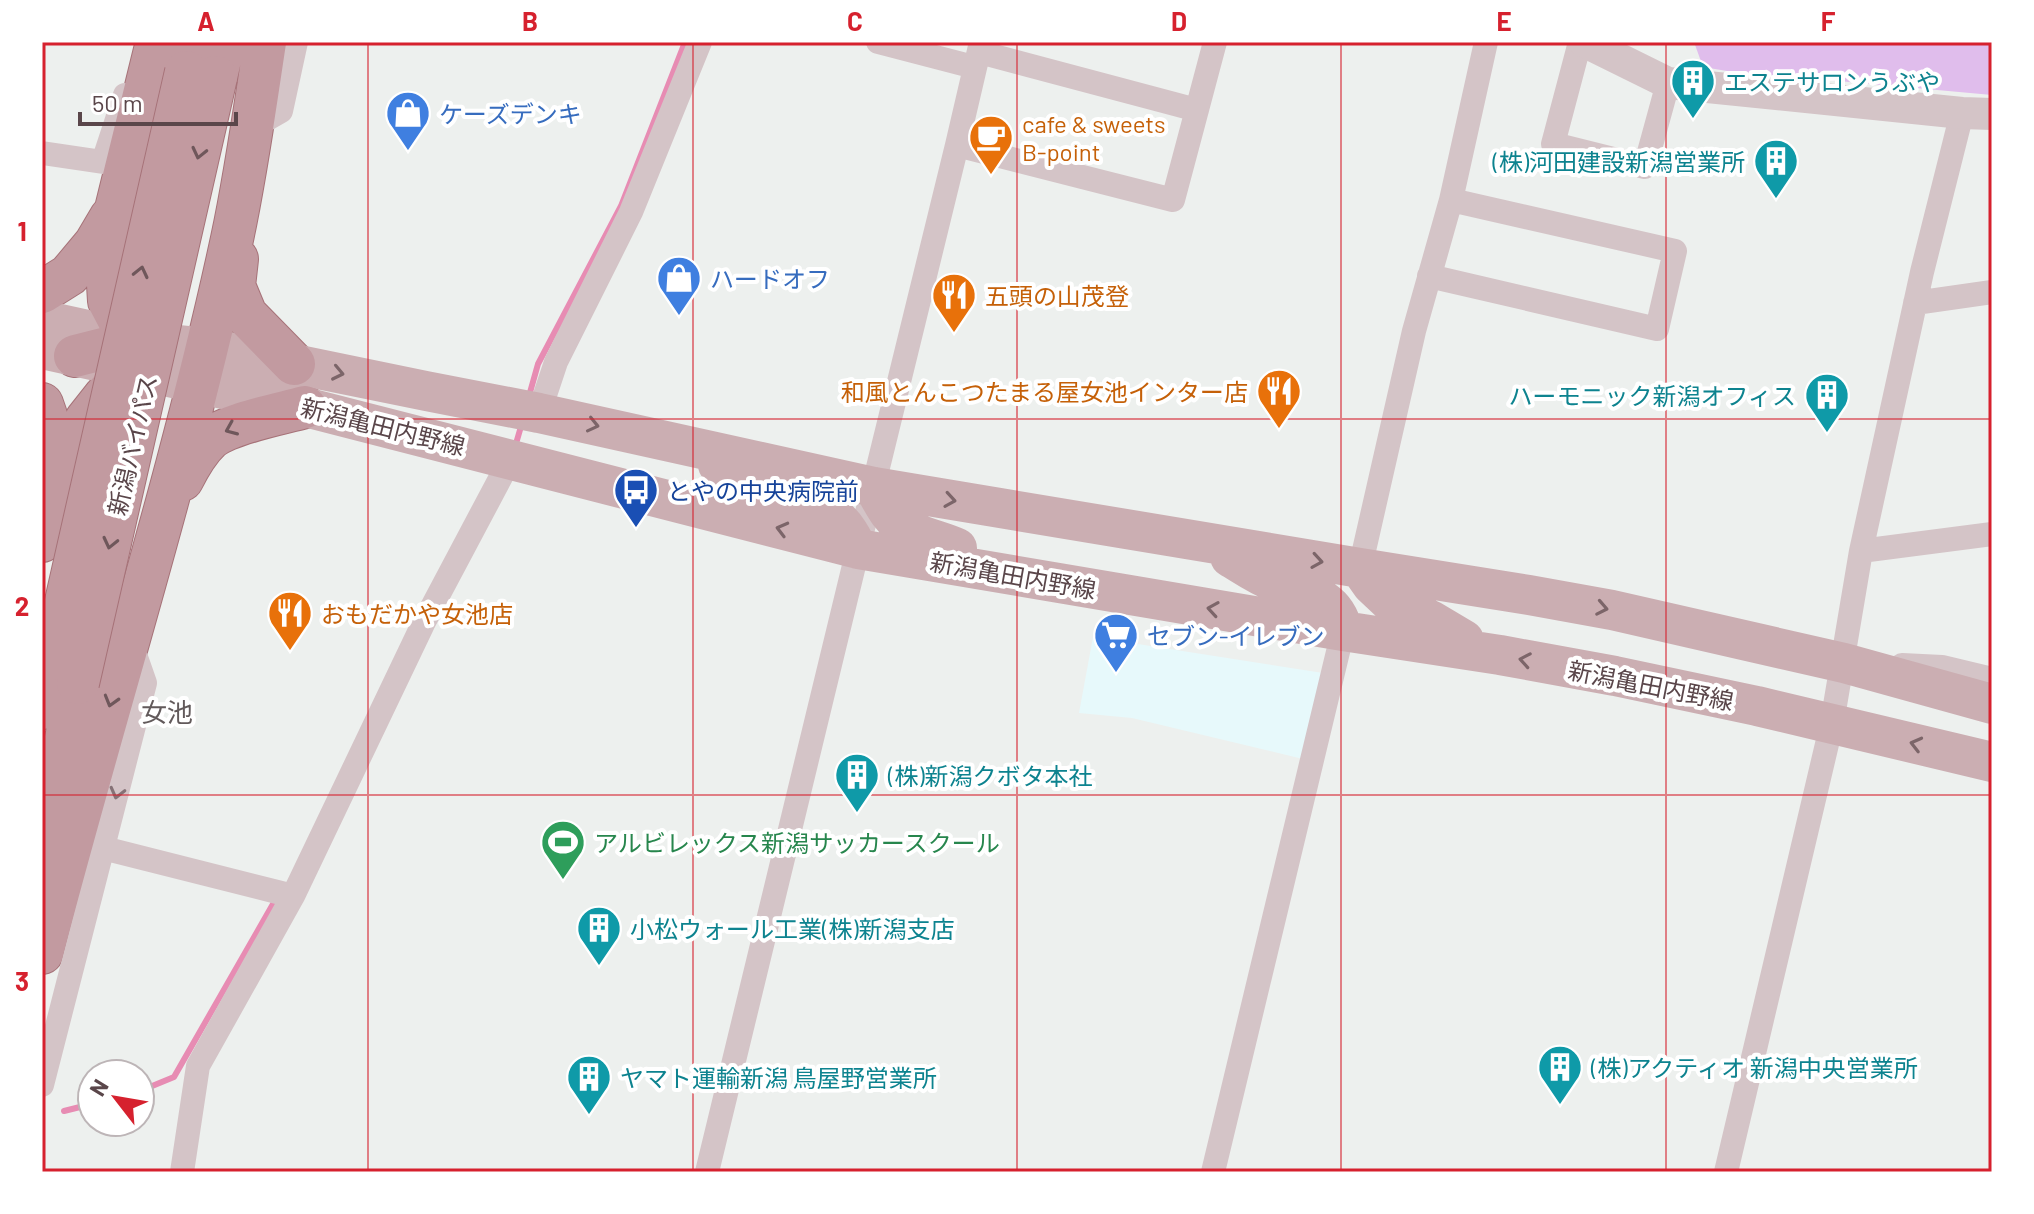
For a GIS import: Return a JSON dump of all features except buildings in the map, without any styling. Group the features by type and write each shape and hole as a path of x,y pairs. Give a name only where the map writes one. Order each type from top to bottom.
{"highway":[{"path":"42,541 86,420 112,388 106,350 119,320 109,301 107,268 116,209 157,42"},
{"path":"265,42 234,286 246,315 294,364"},
{"name":"新潟バイパス","path":"42,849 57,689 205,58"},
{"path":"106,350 164,334 185,319 210,274 253,127"},
{"path":"42,953 202,366 232,238 253,127"},
{"path":"42,292 69,275 95,244 116,209"},
{"path":"106,350 202,366"},
{"path":"106,350 161,410 167,432 159,528"},
{"path":"42,404 52,431 53,471 42,541"},
{"path":"159,528 190,464 211,438 237,426 305,407"}],"main road":[{"path":"42,320 106,350"},
{"name":"新潟亀田内野線","path":"202,366 294,364 539,413 874,487 1612,610 1844,663 1992,704"},
{"name":"新潟亀田内野線","path":"202,366 305,407 858,549 1641,681 1992,762"},
{"path":"686,445 746,483 834,516 858,549"},
{"path":"874,487 898,523 963,551 1006,575"},
{"path":"1206,543 1259,575 1311,593 1336,613 1343,631"},
{"path":"1360,568 1389,601 1449,629 1484,653"}],"street":[{"path":"42,153 103,162 131,79 139,42"},
{"path":"253,127 281,111 296,42"},
{"path":"539,413 556,362 631,212 700,42"},
{"path":"878,42 978,54 1197,110"},
{"path":"957,145 1173,200 1215,42"},
{"path":"1360,568 1414,331 1451,200 1486,42"},
{"path":"1668,83 1645,167 1553,144 1583,42 1668,83 1977,113 1915,303 1861,551 1832,723 1726,1172"},
{"path":"707,1172 978,54"},
{"path":"1429,276 1657,329 1675,251 1451,200"},
{"path":"1915,303 1992,292"},
{"path":"182,1172 198,1066 293,896 423,624 511,458"},
{"path":"1861,551 1992,534"},
{"path":"1213,1172 1343,631"},
{"path":"42,1085 145,683 129,637"},
{"path":"1844,663 1942,667 1992,679"},
{"path":"103,848 293,896"}],"shaded area":[{"path":"1694,42 1992,42 1992,95 1703,67"},
{"path":"1093,637 1323,673 1303,759 1132,718 1079,713"}],"waterway":[{"path":"529,396 538,364 621,206 685,42"},
{"path":"515,447 522,423"},
{"path":"156,1084 174,1077 277,897"},
{"path":"64,1111 76,1108"}],"place":[{"name":"エステサロンうぶや","path":"1693,120"},
{"name":"ケーズデンキ","path":"408,152"},
{"name":"cafe & sweets B-point","path":"991,176"},
{"name":"(株)河田建設新潟営業所","path":"1776,200"},
{"name":"ハードオフ","path":"679,317"},
{"name":"五頭の山茂登","path":"954,334"},
{"name":"和風とんこつたまる屋女池インター店","path":"1279,430"},
{"name":"ハーモニック新潟オフィス","path":"1827,434"},
{"name":"とやの中央病院前","path":"636,529"},
{"name":"おもだかや女池店","path":"290,652"},
{"name":"セブン-イレブン","path":"1116,674"},
{"name":"(株)新潟クボタ本社","path":"857,814"},
{"name":"アルビレックス新潟サッカースクール","path":"563,881"},
{"name":"小松ウォール工業(株)新潟支店","path":"599,967"},
{"name":"(株)アクティオ 新潟中央営業所","path":"1560,1106"},
{"name":"ヤマト運輸新潟 鳥屋野営業所","path":"589,1116"}],"district":[{"name":"女池","path":"167,711"}]}
